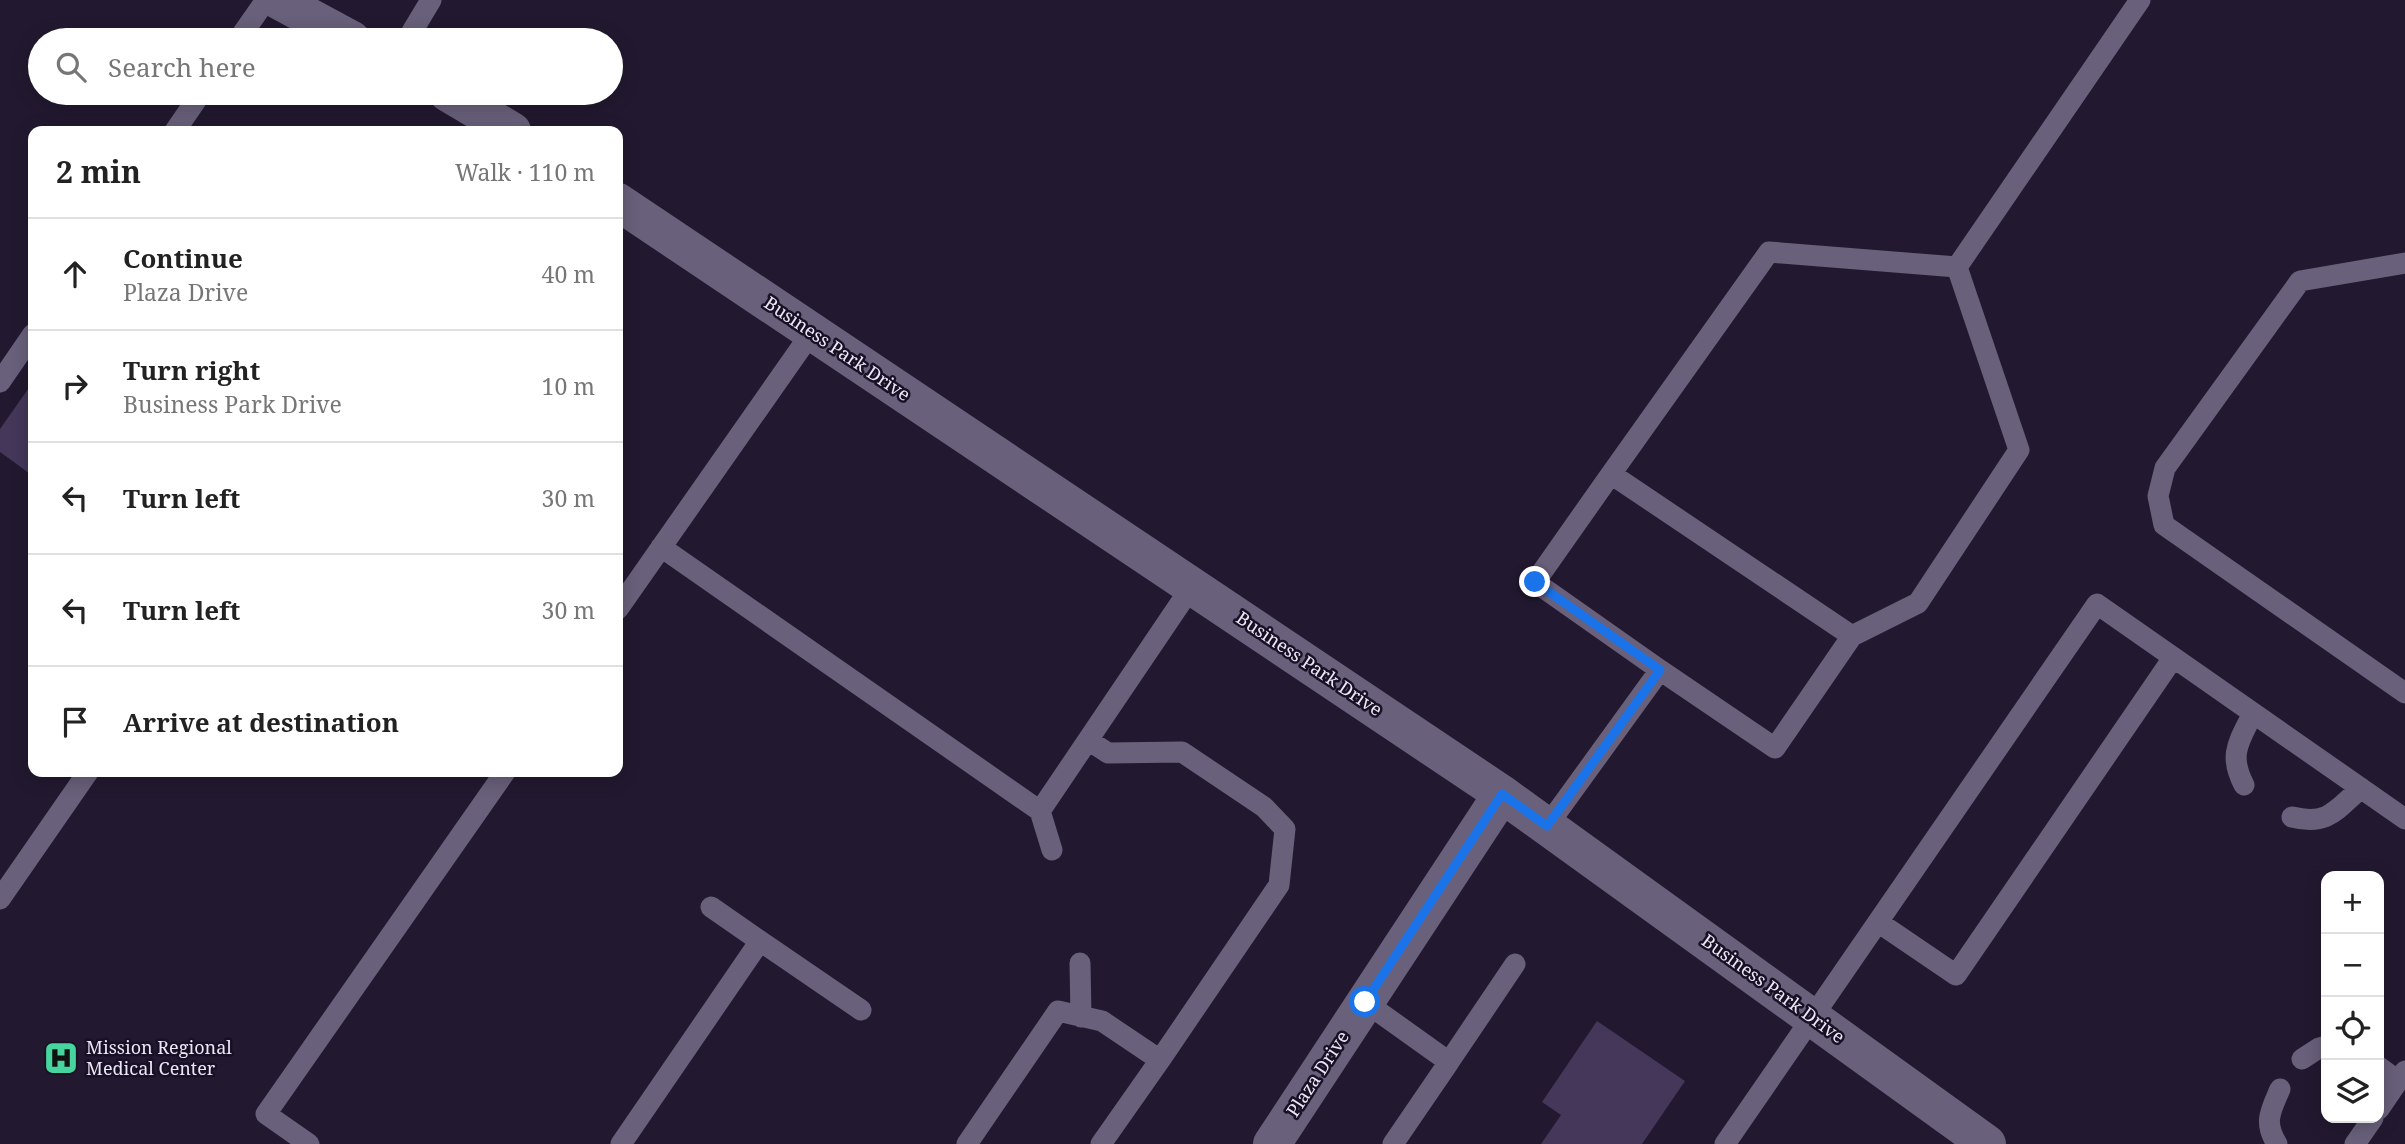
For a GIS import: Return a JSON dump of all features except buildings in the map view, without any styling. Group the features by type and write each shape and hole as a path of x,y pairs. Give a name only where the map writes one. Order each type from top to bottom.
{"street":[{"path":"278,0 330,28"},
{"path":"468,105 504,126"},
{"name":"Business Park Drive","path":"623,205 1502,794 1987,1144"},
{"name":"Plaza Drive","path":"1272,1144 1502,794"}],"lane":[{"path":"246,28 266,0"},
{"path":"414,28 431,0"},
{"path":"1957,267 2140,0"},
{"path":"178,126 192,105"},
{"path":"1769,251 1957,267 2019,450 1918,603 1852,636 1775,748 1535,582 1769,251"},
{"path":"2405,263 2300,281 2165,468 2158,496 2164,524 2405,693"},
{"path":"623,602 811,332"},
{"path":"0,382 28,341"},
{"path":"1611,474 1852,636"},
{"path":"661,547 1040,811 1052,850"},
{"path":"1040,811 1192,586"},
{"path":"1725,1144 2097,604 2405,819"},
{"path":"1878,922 1956,975 2173,658"},
{"path":"1547,826 1660,670"},
{"path":"2244,785 2236,770 2235,752 2253,713"},
{"path":"1088,740 1108,753 1182,752 1264,807 1285,829 1279,885 1101,1144"},
{"path":"0,899 85,777"},
{"path":"309,1144 266,1114 502,777"},
{"path":"2292,817 2311,822 2328,817 2361,788"},
{"path":"711,907 861,1010"},
{"path":"621,1144 760,941"},
{"path":"1080,963 1081,1017"},
{"path":"1393,1144 1515,964"},
{"path":"1365,1002 1449,1062"},
{"path":"967,1144 1058,1010 1102,1021 1160,1060"},
{"path":"2302,1059 2321,1047"},
{"path":"2384,1069 2402,1076 2384,1102"},
{"path":"2277,1144 2268,1117 2280,1089"},
{"path":"2355,1144 2370,1123"}],"place":[{"name":"Mission Regional Medical Center","path":"61,1058"}],"route":[{"path":"1365,1002 1502,794 1547,826 1660,670 1535,582"}]}
